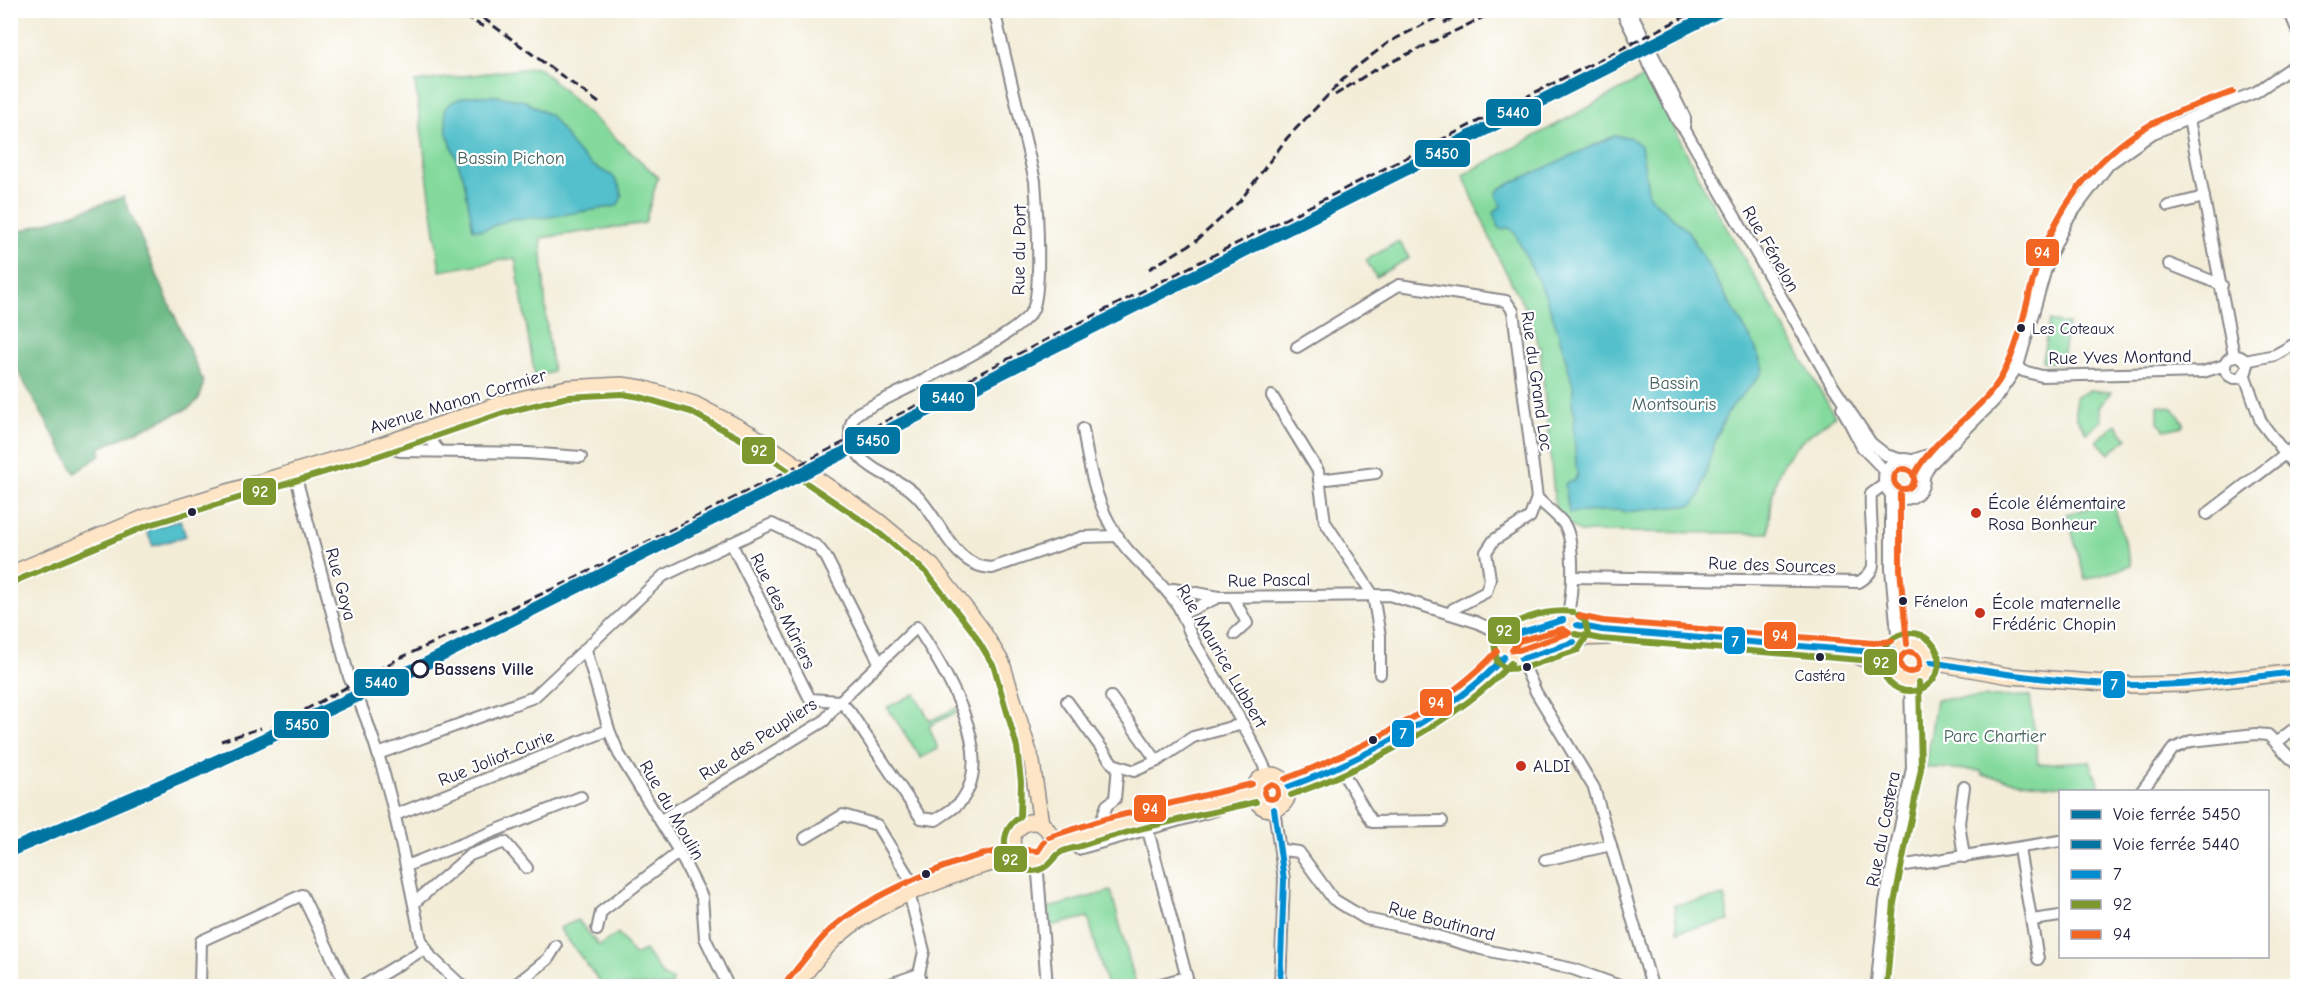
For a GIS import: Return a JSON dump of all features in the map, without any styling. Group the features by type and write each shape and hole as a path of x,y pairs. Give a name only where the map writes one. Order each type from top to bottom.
{"street":[{"name":"Rue du Port","path":"994,10 1035,181 1038,207 1037,288 1034,308 1021,324 997,340 858,413 851,419 848,433 862,458 870,467 900,482 916,495 959,553 978,568 992,568 1083,537 1118,536"},
{"path":"1625,10 1624,15 1678,122 1685,130"},
{"path":"1630,10 1685,118 1685,130"},
{"path":"2289,10 2298,32"},
{"path":"1959,438 1944,450 1913,460 1899,459 1885,471 1885,484 1896,496 1914,497 1919,492 1930,465 1959,438 1994,401 2018,366 2049,258 2073,211 2109,164 2153,133 2236,100 2274,81 2298,63"},
{"path":"2189,119 2222,285 2244,373 2260,422 2298,470"},
{"name":"Rue Fénelon","path":"1685,130 1831,383 1871,443 1886,455 1899,459"},
{"path":"2168,206 2204,197"},
{"path":"2169,264 2222,285"},
{"name":"Rue du Grand Loc","path":"1297,347 1399,285 1506,301 1513,311 1537,498"},
{"path":"2244,373 2238,377 2226,372 2225,365 2228,359 2275,355 2298,342"},
{"name":"Rue Yves Montand","path":"2018,366 2023,371 2042,376 2203,372 2225,365"},
{"name":"Rue Fénelon","path":"1831,383 1862,447 1885,471"},
{"name":"Avenue Manon Cormier","path":"10,574 125,525 536,394 596,386 642,388 694,404 719,415 751,434 878,521 932,566 974,619 1002,663 1026,744 1035,823"},
{"path":"1272,396 1317,471 1325,522 1373,595 1380,636 1380,674"},
{"path":"438,425 432,441 439,451"},
{"name":"Rue Maurice Lubbert","path":"1083,429 1095,490 1118,536 1168,592 1182,614 1194,640 1243,724 1268,775"},
{"path":"392,441 396,450 400,451 546,453 581,457"},
{"path":"2207,514 2298,444"},
{"path":"1913,460 1924,476"},
{"name":"Rue Goya","path":"294,470 349,677 362,706 395,815 421,940 426,948"},
{"path":"1319,480 1376,473"},
{"name":"Rue des Sources","path":"1574,577 1859,582 1865,578 1873,565 1869,512 1871,494 1885,484"},
{"path":"1890,667 1900,645 1891,569 1891,516 1896,496"},
{"path":"1451,614 1453,609 1486,592 1490,579 1486,552 1494,540 1530,517 1537,498 1565,527 1574,577 1574,628 1568,645 1521,659 1509,660 1504,657 1501,645 1504,640 1516,633 1574,628 1874,652 1900,645 1925,647 1931,662 1927,674 1910,682 1898,678 1890,667 1873,660 1808,651 1602,637 1574,628"},
{"path":"378,754 534,697 663,576 772,524 817,546 826,557 879,662"},
{"name":"Rue des Mûriers","path":"731,543 810,699 840,700"},
{"name":"Rue Pascal","path":"1168,592 1173,589 1219,597 1389,595 1476,622 1495,631 1504,640"},
{"path":"1182,614 1219,597"},
{"path":"1233,597 1247,623 1235,634"},
{"name":"Rue des Peupliers","path":"661,820 824,721 840,700 917,627 949,676 966,722 975,766 962,801 936,820 921,818 840,700"},
{"name":"Rue du Moulin","path":"586,650 609,730 619,754 661,820 702,897 705,938 728,987"},
{"path":"1288,787 1340,768 1391,742 1484,679 1504,657"},
{"path":"1521,659 1536,692 1594,788 1652,987"},
{"path":"1931,662 2010,676 2132,685 2186,684 2298,672"},
{"name":"Rue du Castera","path":"1875,985 1885,902 1912,768 1910,682"},
{"path":"1111,697 1157,761"},
{"path":"1067,701 1113,764 1134,771 1157,761 1192,736 1243,724"},
{"name":"Rue Joliot-Curie","path":"395,815 609,730"},
{"path":"2276,742 2291,731 2298,730"},
{"path":"2142,790 2173,749 2191,741 2256,734 2268,735 2298,766"},
{"path":"1078,844 1103,827 1107,805 1115,799 1118,766"},
{"path":"1340,768 1372,822 1442,821"},
{"path":"1268,775 1279,777 1288,787 1286,802 1274,810 1258,804 1254,793 1256,783 1268,775"},
{"path":"1964,857 1959,823 1965,787"},
{"path":"795,987 837,937 871,912 912,891 972,869 1010,859 1037,861 1059,849 1227,798 1254,793"},
{"path":"406,866 580,797"},
{"path":"1274,810 1282,850 1284,880 1280,987"},
{"path":"805,838 843,815 877,825 912,891 924,951 919,974 922,987"},
{"path":"1035,823 1050,833 1059,849"},
{"path":"972,869 1012,842 1017,829 1035,823 1064,833 1146,824"},
{"path":"1146,824 1187,982 1154,987"},
{"path":"1893,867 2059,841"},
{"path":"414,903 470,855 505,842 526,868"},
{"path":"1012,842 1015,852 1022,859"},
{"path":"1545,860 1611,845"},
{"path":"2019,849 2038,959"},
{"path":"597,930 601,912 674,856 678,850"},
{"name":"Rue Boutinard","path":"1282,850 1299,852 1333,899 1366,919 1413,929 1481,950 1573,969 1620,987"},
{"path":"1037,861 1047,987"},
{"path":"200,987 201,941 302,895 346,987"},
{"path":"2032,920 2059,916"},
{"path":"514,987 548,959 556,946"},
{"path":"363,987 426,948 431,957 462,987"},
{"path":"884,987 919,974"}],"green space":[{"name":"Bassin Pichon","path":"538,67 658,177 645,223 541,238 547,329 553,372 535,377 515,258 440,271 415,82"},
{"name":"Bassin Montsouris","path":"1648,75 1706,192 1835,416 1798,445 1783,464 1773,493 1769,533 1580,532 1556,516 1540,348 1525,308 1499,259 1463,175"},
{"path":"123,197 203,381 202,391 197,401 187,409 99,448 101,455 75,473 11,359 11,234"},
{"path":"1399,241 1409,258 1376,277 1366,260"},
{"path":"2049,321 2068,324 2061,364 2042,361"},
{"path":"2090,390 2112,392 2099,407 2102,420 2086,433 2076,416 2075,397"},
{"path":"2158,405 2173,408 2184,423 2183,426 2165,430 2158,423"},
{"path":"2116,424 2127,438 2109,454 2097,441"},
{"path":"2113,501 2131,566 2085,580 2067,514"},
{"path":"915,694 930,721 956,708 957,712 929,726 938,749 921,758 887,707"},
{"name":"Parc Chartier","path":"2030,696 2038,764 2090,761 2099,786 2069,787 2040,784 1982,775 1981,771 1926,767 1936,699"},
{"path":"1111,891 1136,985 1107,986 1088,917 1050,926 1048,908"},
{"path":"1724,896 1729,921 1678,931 1674,905"},
{"path":"578,920 599,946 618,933 634,955 645,950 663,976 672,980 672,986 603,986 559,928"}],"water":[{"name":"Bassin Pichon","path":"496,96 525,101 551,116 576,150 592,165 613,176 620,187 622,197 617,206 549,217 511,219 483,230 473,229 464,179 447,133 445,109 462,98"},
{"name":"Bassin Montsouris","path":"1614,136 1630,137 1641,146 1649,196 1688,231 1755,346 1763,369 1725,418 1712,450 1700,496 1693,505 1625,512 1621,510 1569,513 1565,483 1574,481 1577,475 1573,422 1576,420 1572,404 1573,386 1545,295 1514,232 1509,228 1500,229 1493,213 1501,206 1496,193 1501,188"},
{"path":"180,520 186,536 153,546 146,530"}],"railway":[{"path":"452,10 484,27"},
{"path":"472,10 599,103"},
{"path":"1149,269 1196,241 1240,201 1287,138 1351,71 1389,42 1452,10"},
{"path":"1444,23 1470,10"},
{"path":"1335,95 1371,72 1498,10"},
{"path":"210,762 400,658 568,582 1698,10"},
{"path":"221,741 261,728"}],"rail line":[{"name":"5440","path":"10,848 205,764 414,667 1716,10"},
{"name":"5450","path":"10,853 207,769 416,671 1727,10"}],"transit line":[{"name":"94","path":"1916,472 1936,446 1984,400 2003,374 2018,336 2044,248 2066,206 2094,169 2110,153 2148,126 2179,111 2233,92"},
{"name":"92","path":"13,582 149,525 375,457 503,413 568,397 622,394 640,397 691,412 746,442 873,528 926,572 973,632 994,667 1017,747 1021,782 1020,817 1011,825 1006,834 1005,844 1007,853 1019,868 1028,871 1039,870 1067,850 1146,827 1256,802"},
{"name":"94","path":"1904,469 1911,472 1914,479 1911,486 1904,489 1897,486 1894,479 1897,472 1904,469"},
{"name":"94","path":"1900,494 1900,569 1907,644"},
{"name":"92","path":"1573,612 1540,614 1528,617 1507,628 1494,643 1497,662 1507,669 1524,668 1578,650 1588,635 1585,621 1578,615"},
{"name":"94","path":"1579,616 1603,621 1874,643 1892,641"},
{"name":"7","path":"1512,635 1563,620"},
{"name":"7","path":"1512,635 1563,620"},
{"name":"7","path":"1577,625 1602,630 1874,652 1893,650"},
{"name":"94","path":"1563,629 1569,633 1519,650 1512,650 1519,641 1563,629"},
{"name":"92","path":"1904,633 1916,633 1931,641 1939,656 1939,662 1939,668 1931,683 1916,691 1904,691 1889,683 1881,668 1881,656 1889,641 1904,633"},
{"name":"92","path":"1575,634 1601,639 1873,661 1894,659"},
{"name":"7","path":"1521,659 1574,642"},
{"name":"94","path":"1285,779 1369,742 1427,709 1477,671 1497,651"},
{"name":"94","path":"1906,652 1914,652 1920,658 1920,662 1920,666 1914,672 1906,672 1900,666 1900,658 1906,652"},
{"name":"7","path":"1288,787 1344,764 1404,733 1459,697 1504,657"},
{"name":"7","path":"1931,662 2031,677 2132,685 2194,683 2298,672"},
{"name":"92","path":"1291,795 1348,772 1408,741 1465,704 1511,663"},
{"name":"92","path":"1887,983 1894,903 1921,769 1919,682"},
{"name":"94","path":"1049,837 1105,819 1252,784"},
{"name":"94","path":"1271,785 1276,787 1278,792 1276,797 1271,799 1266,797 1264,792 1266,787 1271,785"},
{"name":"7","path":"1274,809 1284,880 1280,986"},
{"name":"94","path":"788,980 829,931 845,918 889,891 966,859 1011,849 1038,851 1044,842"}],"place":[{"name":"Les Coteaux","path":"2021,328"},
{"name":"École élémentaire Rosa Bonheur","path":"1976,513"},
{"name":"Fénelon","path":"1903,601"},
{"name":"École maternelle Frédéric Chopin","path":"1980,613"},
{"name":"Castéra","path":"1820,657"},
{"name":"Bassens Ville","path":"420,669"},
{"name":"ALDI","path":"1521,766"}]}
